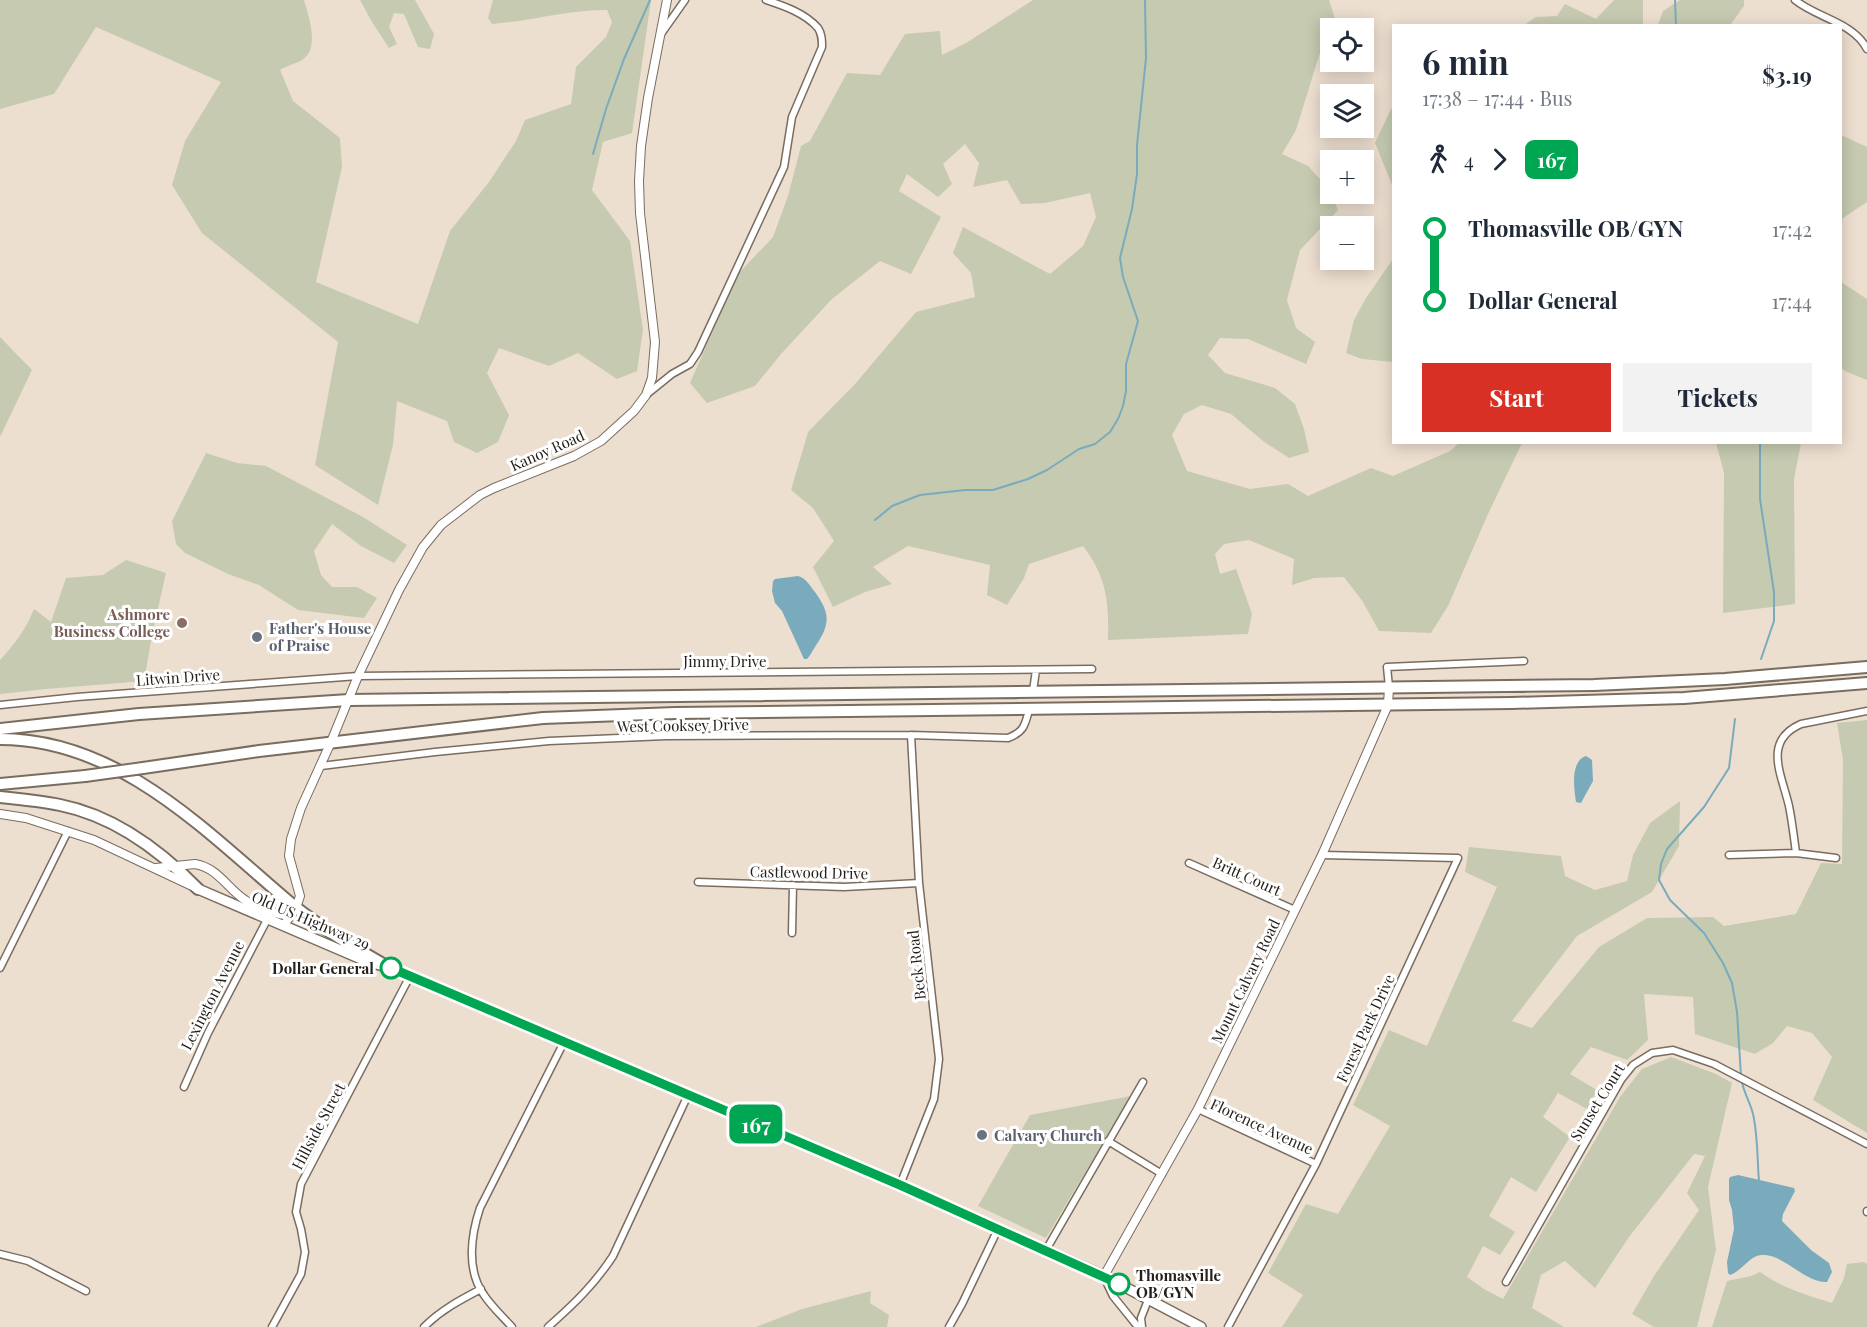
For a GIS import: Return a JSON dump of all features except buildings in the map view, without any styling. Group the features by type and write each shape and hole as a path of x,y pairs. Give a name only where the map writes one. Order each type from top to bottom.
{"highway":[{"path":"0,729 139,714 349,700 1594,685 1725,679 1867,667"},
{"path":"0,784 85,776 332,742 543,718 675,713 1388,705 1684,698 1867,683"},
{"path":"0,739 44,743 64,748 106,763 125,773 187,814 293,912 390,968"},
{"path":"0,797 61,805 93,814 125,830 176,866 198,889"}],"main road":[{"name":"Old US Highway 29","path":"198,889 366,961 410,976 900,1185 1104,1276"},
{"path":"1104,1276 1201,1327"}],"street":[{"name":"Kanoy Road","path":"293,912 300,896 289,856 291,839 301,808 332,742 358,676 399,590 423,547 441,525 494,488 574,456 601,441 634,411 646,394 652,378 655,342 640,213 639,181 648,98 667,0"},
{"path":"660,34 686,0"},
{"path":"646,394 672,374 690,364 698,352 784,167 792,117 804,86 820,56 821,35 817,28 789,8 767,0"},
{"path":"1795,0 1806,9 1837,24"},
{"path":"1842,26 1863,41 1867,49"},
{"path":"1389,687 1387,667 1524,662"},
{"name":"Jimmy Drive","path":"358,676 1092,669"},
{"path":"1033,691 1036,670"},
{"name":"Litwin Drive","path":"0,705 358,676"},
{"name":"Mount Calvary Road","path":"1104,1276 1198,1109 1322,855 1388,705 1389,687"},
{"name":"West Cooksey Drive","path":"321,766 549,741 666,736 911,735 1008,738 1018,734 1026,724 1029,710"},
{"path":"1796,853 1789,808 1777,761 1780,741 1792,728 1801,724 1817,719 1867,711"},
{"name":"Beck Road","path":"900,1185 934,1099 939,1059 920,883 911,735"},
{"name":"Old US Highway 29","path":"0,814 26,818 94,840 198,889"},
{"path":"0,968 68,831"},
{"path":"1729,855 1796,853 1836,858"},
{"name":"Forest Park Drive","path":"1227,1327 1316,1164 1458,858 1322,855"},
{"name":"Britt Court","path":"1189,863 1295,910"},
{"path":"155,868 195,864 208,868 244,900 255,906 266,911 293,912"},
{"name":"Castlewood Drive","path":"698,882 844,887 920,883"},
{"path":"792,933 793,885"},
{"path":"284,925 293,912"},
{"name":"Lexington Avenue","path":"183,1087 208,1033 268,918"},
{"name":"Hillside Street","path":"272,1327 301,1274 305,1252 297,1212 301,1184 410,976"},
{"path":"512,1327 480,1289 473,1266 471,1243 474,1226 480,1208 564,1042"},
{"name":"Sunset Court","path":"1506,1282 1621,1080 1633,1065 1652,1053 1673,1050 1714,1064 1867,1144"},
{"path":"1046,1250 1143,1082"},
{"path":"548,1327 587,1291 613,1256 688,1095"},
{"name":"Florence Avenue","path":"1198,1109 1316,1164"},
{"path":"1108,1141 1162,1174"},
{"path":"949,1327 998,1229"},
{"path":"0,1254 28,1261 86,1291"},
{"path":"1104,1276 1113,1296 1140,1327"},
{"path":"424,1327 445,1309 480,1289"},
{"path":"1140,1327 1148,1300"}],"green space":[{"path":"0,0 304,0 312,32 311,48 302,60 280,70 293,101 340,138 342,167 316,282 418,324 450,231 489,182 516,141 525,120 571,104 576,67 606,37 612,22 607,10 492,24 488,18 493,0 651,0 632,133 603,142 592,190 630,241 643,330 637,371 617,379 578,353 549,366 499,348 487,373 509,415 498,442 477,453 454,442 447,421 397,401 393,445 378,505 315,465 338,342 202,233 172,185 185,141 221,82 96,27 54,94 0,109"},
{"path":"360,0 415,0 434,34 430,49 418,47 404,14 394,13 389,27 397,44 389,48"},
{"path":"1033,0 1329,0 1335,18 1320,18 1320,52 1296,130 1282,154 1308,166 1320,179 1320,204 1335,204 1338,210 1332,216 1320,216 1320,229 1300,250 1287,300 1296,328 1315,342 1306,364 1248,339 1220,338 1208,355 1225,373 1275,388 1295,404 1309,452 1289,458 1263,441 1231,414 1202,405 1184,414 1172,435 1187,471 1250,489 1288,484 1308,496 1371,468 1393,476 1450,451 1458,444 1522,444 1448,606 1431,633 1379,631 1363,602 1344,577 1314,578 1292,585 1294,559 1249,540 1224,544 1215,554 1220,574 1236,569 1252,614 1248,634 1108,640 1105,591 1097,569 1083,546 1029,564 1024,578 1007,605 987,595 990,565 908,546 873,567 892,584 865,592 833,607 813,567 834,541 813,508 791,490 808,432 855,384 916,312 975,297 971,273 953,253 963,227 1050,274 1083,246 1096,217 1090,193 1045,203 1021,204 1007,180 973,187 979,163 965,144 943,164 952,184 938,197 907,174 899,191 941,217 911,274 880,261 832,299 755,386 707,403 690,383 738,274 773,237 788,196 801,146 810,141 847,73 880,75 905,34 940,31 942,55 966,43"},
{"path":"1614,0 1643,0 1643,24 1526,24 1536,17 1557,16 1565,4 1596,19"},
{"path":"1680,0 1744,0 1744,6 1731,24 1658,24 1663,11"},
{"path":"1392,108 1392,185 1375,143"},
{"path":"1842,135 1867,147 1867,202 1842,221"},
{"path":"1392,260 1392,362 1362,359 1346,353 1354,320"},
{"path":"1842,283 1867,299 1867,380 1842,368"},
{"path":"0,337 32,370 0,437"},
{"path":"1716,444 1801,444 1794,479 1795,604 1723,613 1724,473"},
{"path":"206,453 237,463 266,466 363,517 407,545 394,563 361,546 332,524 314,551 321,575 332,587 357,587 377,598 364,618 298,610 259,585 228,574 185,553 176,544 172,521"},
{"path":"126,560 166,573 144,681 0,694 0,660 20,636 34,609 51,622 66,578 103,575"},
{"path":"1867,720 1867,1133 1813,1100 1832,1057 1812,1033 1787,1026 1773,1043 1755,1054 1695,1034 1693,997 1644,994 1648,1040 1627,1060 1591,1047 1570,1074 1597,1090 1587,1109 1558,1093 1543,1117 1570,1137 1536,1192 1511,1177 1489,1216 1515,1232 1500,1255 1483,1246 1467,1277 1503,1299 1620,1097 1642,1069 1671,1057 1716,1074 1732,1083 1708,1187 1716,1250 1697,1327 1654,1327 1632,1314 1654,1276 1699,1210 1687,1193 1705,1156 1694,1154 1629,1237 1595,1288 1565,1261 1541,1275 1532,1308 1564,1327 1282,1327 1303,1295 1268,1273 1306,1204 1338,1214 1390,1126 1353,1105 1389,1030 1427,1046 1497,887 1465,872 1469,847 1561,856 1565,876 1595,890 1627,881 1633,855 1650,823 1680,801 1679,846 1652,892 1577,936 1512,1021 1532,1028 1599,947 1647,918 1713,917 1724,926 1796,914 1821,863 1842,864 1843,760 1837,723"},
{"path":"1131,1096 1046,1238 978,1206 1030,1115"},
{"path":"1864,1262 1867,1264 1867,1327 1712,1327 1727,1281 1760,1272 1786,1287 1832,1303 1844,1278 1847,1264"},
{"path":"871,1291 870,1303 889,1315 887,1327 756,1327 802,1309"}],"water":[{"path":"798,576 806,580 815,592 824,607 827,620 824,632 807,659 804,659 782,611 775,603 772,591 775,579"},
{"path":"1586,756 1592,760 1593,781 1581,803 1576,802 1574,776 1577,763"},
{"path":"1738,1175 1794,1188 1795,1191 1783,1214 1782,1221 1811,1250 1829,1263 1832,1272 1827,1282 1810,1278 1779,1259 1762,1255 1754,1258 1734,1273 1730,1275 1728,1273 1727,1262 1734,1229 1729,1200 1729,1179"}],"waterway":[{"path":"593,154 624,59 650,0"},
{"path":"875,520 892,506 920,495 965,490 993,490 1028,479 1047,470 1079,449 1095,444 1110,432 1118,419 1126,391 1126,364 1138,321 1123,277 1120,258 1132,209 1137,174 1137,145 1146,58 1145,0"},
{"path":"1675,0 1676,24"},
{"path":"1760,444 1760,499 1774,592 1774,621 1761,659"},
{"path":"1735,719 1729,768 1704,807 1667,849 1661,864 1659,880 1670,900 1704,933 1723,963 1732,983 1737,1012 1741,1076"},
{"path":"1742,1082 1755,1122 1759,1181"}],"bus line":[{"name":"167","path":"391,968 900,1185 1119,1284"}],"place":[{"name":"Ashmore Business College","path":"182,623"},
{"name":"Father's House of Praise","path":"257,637"},
{"name":"Dollar General","path":"391,968"},
{"name":"Calvary Church","path":"982,1135"},
{"name":"Thomasville OB/GYN","path":"1119,1284"}]}
